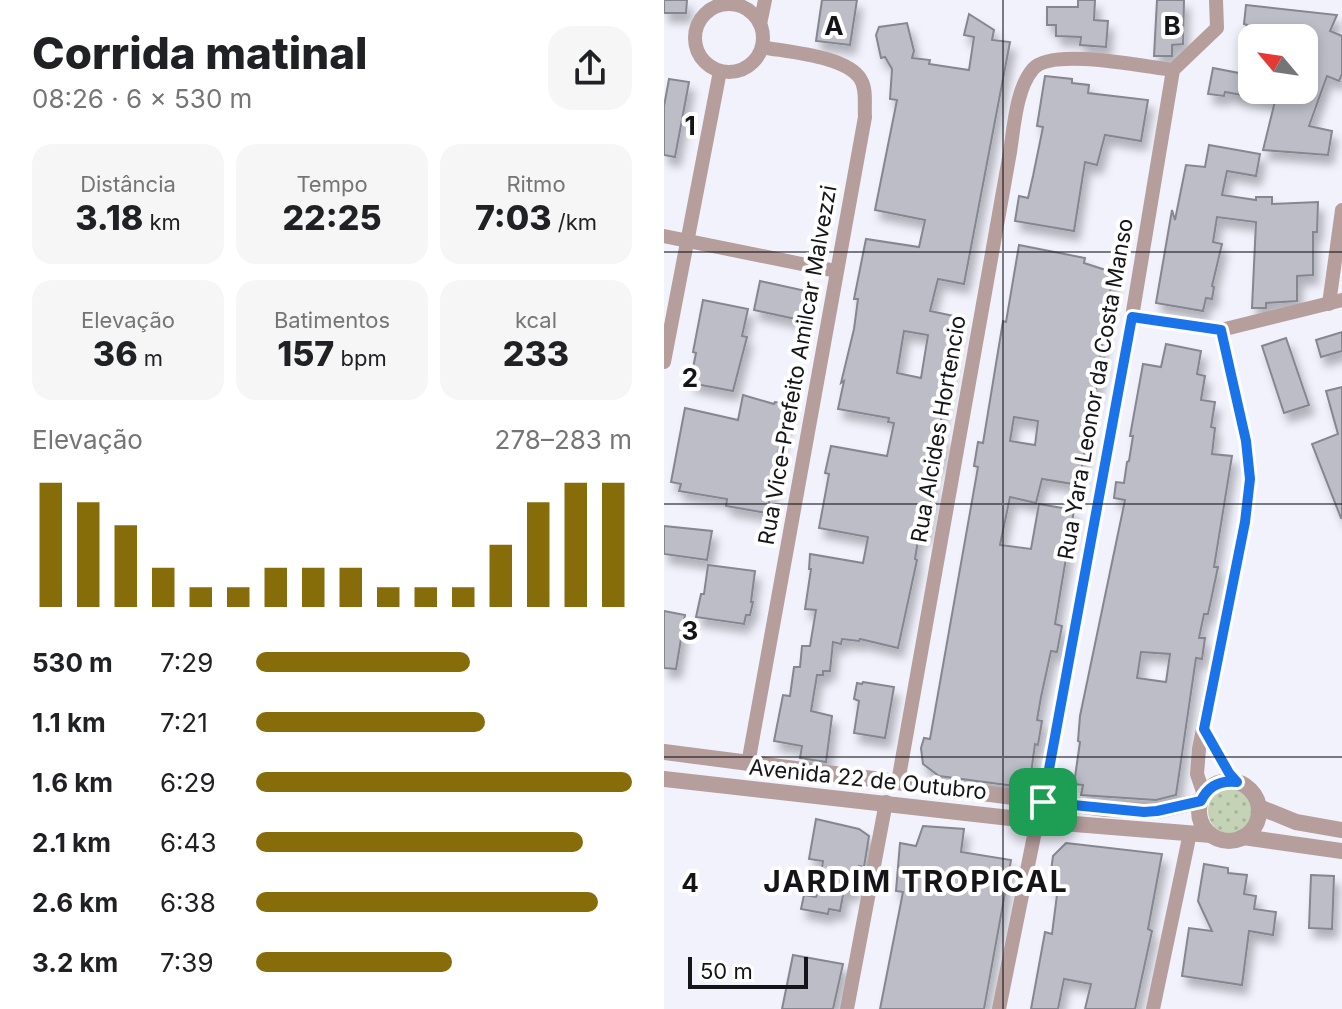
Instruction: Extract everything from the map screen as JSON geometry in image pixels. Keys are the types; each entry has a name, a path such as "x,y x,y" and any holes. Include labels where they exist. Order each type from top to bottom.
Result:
{"street":[{"path":"760,24 736,2 712,9 703,16 695,37 702,59 720,71 731,72 751,65 762,47 760,24 765,0"},
{"path":"1173,70 1217,28 1216,0"},
{"name":"Rua Vice-Prefeito Amilcar Malvezzi","path":"748,764 865,117 864,88 850,68 830,60 762,47"},
{"name":"Rua Alcides Hortencio","path":"898,782 1024,84 1034,67 1047,61 1068,58 1173,70"},
{"name":"Rua Yara Leonor da Costa Manso","path":"1043,802 1132,317 1173,70"},
{"path":"664,362 720,71"},
{"path":"1132,317 1221,330 1335,302 1342,210"},
{"path":"664,236 836,271"},
{"path":"1221,330 1246,441 1250,479 1245,522 1197,764 1202,798 1201,819 1211,835 1226,841 1243,837 1342,851"},
{"path":"1204,729 1229,773 1253,793 1259,807 1256,825 1243,837"},
{"name":"Avenida 22 de Outubro","path":"664,752 1043,802 1144,812 1202,798"},
{"name":"Avenida 22 de Outubro","path":"664,779 1037,821 1211,835"},
{"path":"1202,798 1216,784 1237,782"},
{"path":"847,1009 886,802"},
{"path":"1259,807 1296,822 1342,830"},
{"path":"999,1009 1037,821"},
{"path":"1153,1009 1190,833"}],"green space":[{"path":"1231,788 1247,795 1254,811 1247,827 1231,834 1215,827 1208,811 1215,795"}],"building":[{"path":"664,0 687,0 686,13 664,13"},
{"path":"822,0 857,0 850,45 816,41"},
{"path":"1078,0 1095,0 1094,20 1108,21 1106,47 1080,45 1081,37 1056,36 1056,25 1047,25 1047,7 1078,7"},
{"path":"1157,0 1184,0 1183,44 1172,45 1172,56 1154,56"},
{"path":"1246,5 1337,15 1330,31 1342,36 1342,74 1339,81 1327,76 1318,101 1318,24 1244,24"},
{"path":"969,14 994,30 992,40 1010,42 964,284 938,279 930,311 959,317 938,436 944,438 930,488 933,489 925,535 919,534 917,560 898,648 860,639 842,639 841,644 833,642 830,671 817,675 811,711 832,716 826,762 800,758 802,746 774,741 783,695 790,696 794,667 800,667 802,646 810,646 816,610 805,609 810,554 863,563 868,537 819,528 831,446 887,456 894,423 888,422 889,418 838,409 854,329 858,299 854,299 866,239 919,247 925,220 875,210 897,100 890,99 892,69 885,57 881,58 876,35 879,27 907,23 914,51 912,58 969,70 974,37 964,35","holes":["904,331 928,335 921,378 897,373"]},
{"path":"1213,68 1238,73 1238,94 1208,94"},
{"path":"1045,76 1072,79 1072,83 1089,85 1088,93 1148,100 1141,141 1105,135 1097,165 1085,162 1074,231 1015,221 1019,196 1028,198 1033,176 1043,127 1037,126"},
{"path":"669,79 689,82 675,157 664,155 664,106"},
{"path":"1274,104 1317,104 1309,126 1332,131 1328,155 1263,150"},
{"path":"1209,145 1260,154 1256,176 1227,171 1222,195 1256,200 1256,197 1272,197 1272,204 1318,202 1317,232 1313,232 1313,275 1297,276 1297,301 1266,303 1266,308 1252,308 1256,222 1217,217 1213,242 1222,244 1212,299 1206,298 1203,311 1156,303 1172,210 1175,220 1186,165 1205,167"},
{"path":"1019,245 1085,258 1084,263 1115,273 1100,358 1104,358 1091,408 1079,485 1042,479 1036,503 1010,497 1000,545 1031,549 1039,504 1074,510 1055,624 1062,626 1057,652 1051,651 1041,697 1037,720 1042,721 1038,745 1035,744 1029,788 939,776 923,764 921,748 924,738 930,739 978,467 974,466 978,442 983,443 1003,321 1006,322","holes":["1014,417 1038,421 1035,445 1010,441"]},
{"path":"760,281 806,291 800,320 754,310"},
{"path":"703,300 748,309 742,336 747,337 733,391 690,383"},
{"path":"1342,332 1342,351 1321,357 1316,340"},
{"path":"1286,338 1309,405 1284,413 1262,346"},
{"path":"1166,344 1201,351 1197,374 1205,376 1201,400 1215,402 1211,427 1215,428 1212,454 1232,456 1214,567 1218,567 1208,614 1204,614 1199,638 1205,638 1202,659 1196,658 1176,795 1156,800 1081,795 1083,785 1074,784 1080,716 1125,500 1114,498 1116,482 1124,483 1143,364 1161,367","holes":["1141,652 1170,654 1166,682 1137,678"]},
{"path":"1342,387 1341,518 1312,444 1338,434 1326,391"},
{"path":"743,395 774,404 790,404 767,513 726,506 727,499 679,491 681,484 671,482 685,408 738,420"},
{"path":"664,526 712,531 707,560 664,554"},
{"path":"708,565 755,571 753,602 744,624 696,617 701,594 704,594"},
{"path":"664,611 685,615 676,669 664,668"},
{"path":"857,683 894,687 885,738 854,733 859,701 854,699"},
{"path":"816,819 859,829 869,836 864,867 859,866 854,892 844,890 840,911 829,909 828,914 801,909 804,895 816,897 818,892 823,861 809,859"},
{"path":"923,826 964,829 961,852 1011,860 984,1009 880,1009 903,892 896,891 900,843 916,846"},
{"path":"1066,843 1162,854 1148,929 1152,931 1135,1009 1085,1009 1091,984 1064,979 1058,1009 1031,1009 1045,932 1052,934 1058,887 1049,886 1053,856"},
{"path":"1204,864 1228,868 1228,873 1247,875 1244,894 1256,896 1254,909 1276,912 1273,935 1249,931 1242,985 1182,976 1189,928 1212,931 1198,901"},
{"path":"1311,875 1334,876 1332,929 1309,928"},
{"path":"793,955 843,964 833,1009 782,1009"}],"district":[{"name":"JARDIM TROPICAL","path":"916,882"}],"route":[{"path":"1132,317 1221,330 1246,441 1250,479 1245,522 1204,729 1237,782 1216,784 1201,801 1157,811 1043,802 1132,317"}]}
